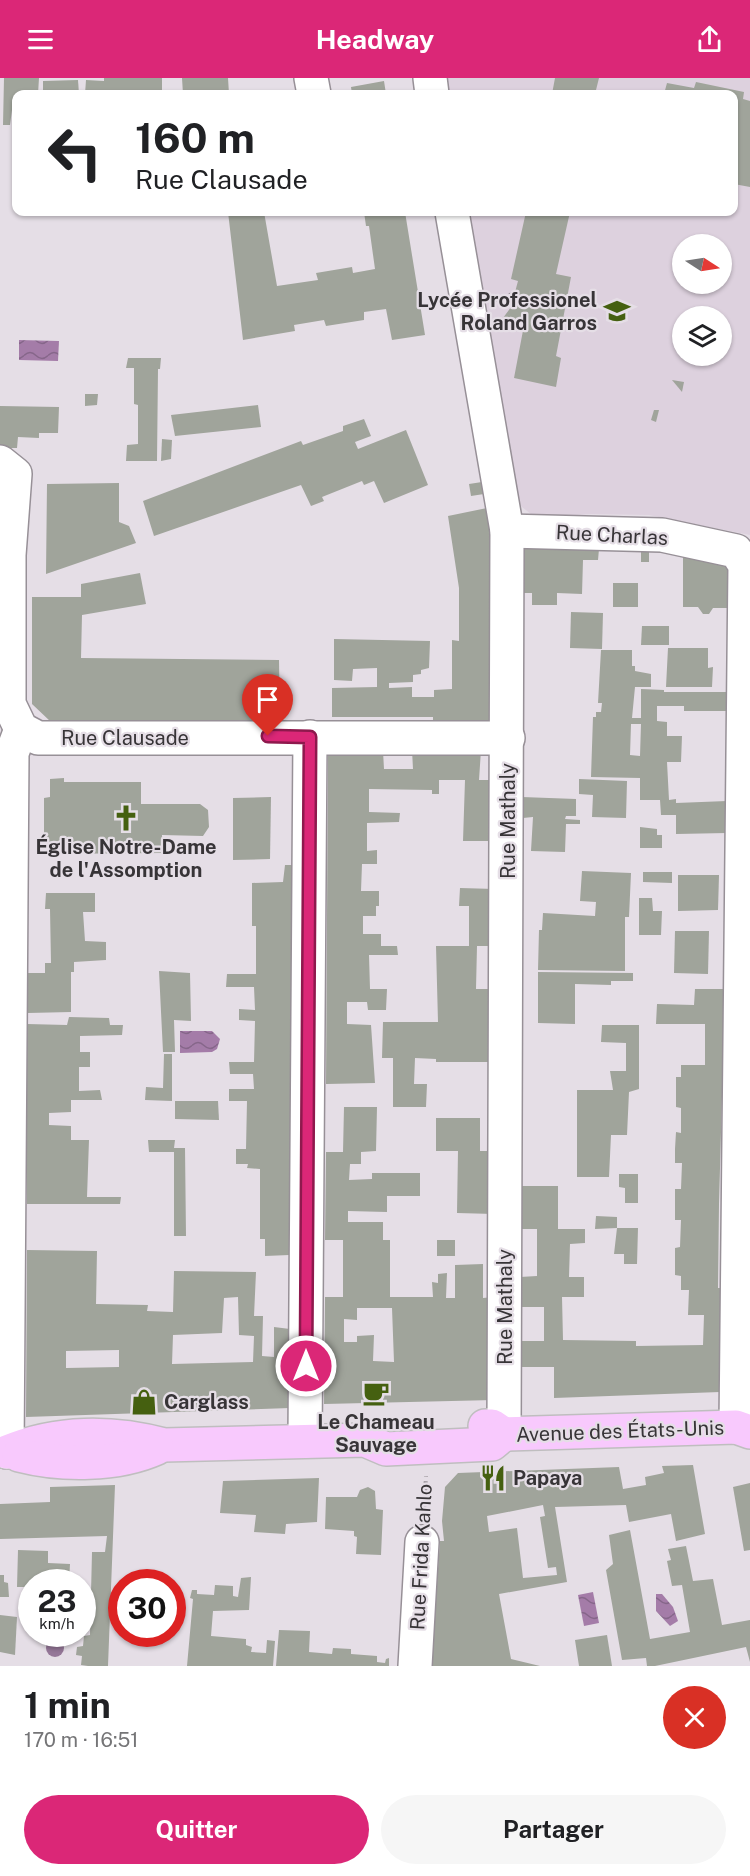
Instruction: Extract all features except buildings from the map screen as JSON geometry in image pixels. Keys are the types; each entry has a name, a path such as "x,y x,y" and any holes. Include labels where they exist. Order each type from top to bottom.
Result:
{"main road":[{"name":"Avenue des États-Unis","path":"365,1440 385,1428 492,1426 504,1434 745,1427"},
{"name":"Avenue des États-Unis","path":"3,1452 32,1458 82,1462 136,1458 164,1445 365,1440 386,1449 492,1444 504,1434"}],"street":[{"name":"Rue Mathaly","path":"453,216 507,531 504,1434"},
{"path":"0,462 15,474 9,555 9,704 21,729 12,753 3,1452"},
{"name":"Rue Charlas","path":"507,531 662,535 736,551 745,565 745,1427"},
{"name":"Rue Clausade","path":"21,729 38,738 508,738"},
{"path":"305,1441 310,737"},
{"name":"Rue Frida Kahlo","path":"415,1666 422,1542"}],"path":[{"name":"Rue Frida Kahlo","path":"422,1542 428,1447"}],"shaded area":[{"name":"Lycée Professionel Roland Garros","path":"444,78 750,78 750,535 649,515 591,514 536,518 517,503 468,216 738,216 738,90 446,90"}],"water":[{"path":"19,340 59,341 58,361 19,360"},
{"path":"180,1031 212,1031 220,1039 217,1049 212,1052 180,1053"},
{"path":"593,1592 599,1623 584,1626 578,1595"},
{"path":"656,1594 662,1594 673,1607 678,1621 670,1626 656,1611"}],"place":[{"name":"Lycée Professionel Roland Garros","path":"617,311"},
{"name":"Église Notre-Dame de l'Assomption","path":"126,818"},
{"name":"Le Chameau Sauvage","path":"376,1393"},
{"name":"Carglass","path":"144,1402"},
{"name":"Papaya","path":"493,1478"}],"route":[{"path":"268,736 310,737 306,1366"}]}
